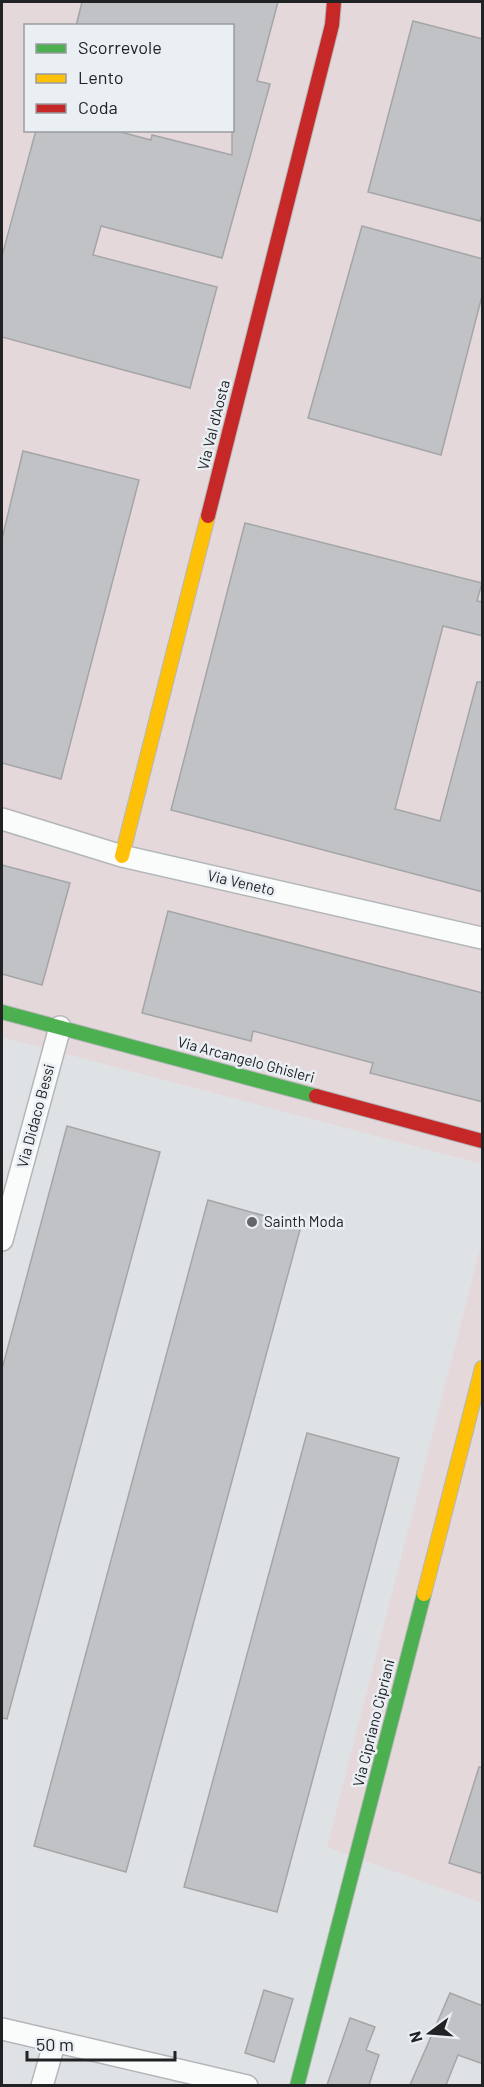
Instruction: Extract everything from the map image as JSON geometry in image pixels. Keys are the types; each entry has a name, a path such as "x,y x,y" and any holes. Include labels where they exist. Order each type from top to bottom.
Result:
{"street":[{"name":"Via Val d'Aosta","path":"122,856 329,36 334,2"},
{"name":"Via Veneto","path":"2,819 122,856 483,938"},
{"name":"Via Arcangelo Ghisleri","path":"2,1012 483,1141"},
{"name":"Via Didaco Bessi","path":"2,1240 60,1027"},
{"name":"Via Cipriano Cipriani","path":"297,2085 483,1368"},
{"path":"2,2029 248,2085"},
{"path":"42,2085 55,2041"}],"shaded area":[{"path":"2,2 482,2 482,1164 2,1037"},
{"path":"482,1241 482,1903 327,1847"}],"building":[{"path":"82,2 278,2 257,81 270,84 222,258 101,226 93,255 217,287 190,388 2,337 2,256 35,132 121,132 151,140 152,135 232,155 234,24 76,24"},
{"path":"413,21 483,39 483,210 480,221 368,192"},
{"path":"362,226 483,259 483,292 441,455 308,418"},
{"path":"23,451 139,480 61,779 2,763 2,539"},
{"path":"245,523 482,583 477,601 483,602 483,636 443,626 395,809 440,821 477,682 483,682 483,892 171,810"},
{"path":"2,865 70,883 42,985 2,974"},
{"path":"168,911 483,993 483,1102 370,1073 373,1063 253,1031 251,1041 142,1013"},
{"path":"67,1126 160,1152 7,1719 2,1718 2,1369"},
{"path":"208,1200 301,1226 126,1872 34,1846"},
{"path":"307,1433 399,1458 277,1912 184,1887"},
{"path":"479,1767 483,1768 483,1874 449,1863"},
{"path":"264,1990 293,1999 274,2062 245,2053"},
{"path":"450,1993 483,2006 483,2064 458,2055 446,2085 410,2085"},
{"path":"350,2018 375,2027 366,2050 379,2055 369,2085 327,2085"}],"traffic: fast":[{"path":"2,1012 316,1096"},
{"path":"297,2086 424,1594"}],"traffic: slow":[{"path":"122,856 208,516"},
{"path":"424,1594 482,1368"}],"traffic: jam":[{"path":"208,516 332,25 334,2"},
{"path":"316,1096 482,1141"}],"place":[{"name":"Sainth Moda","path":"252,1222"}]}
